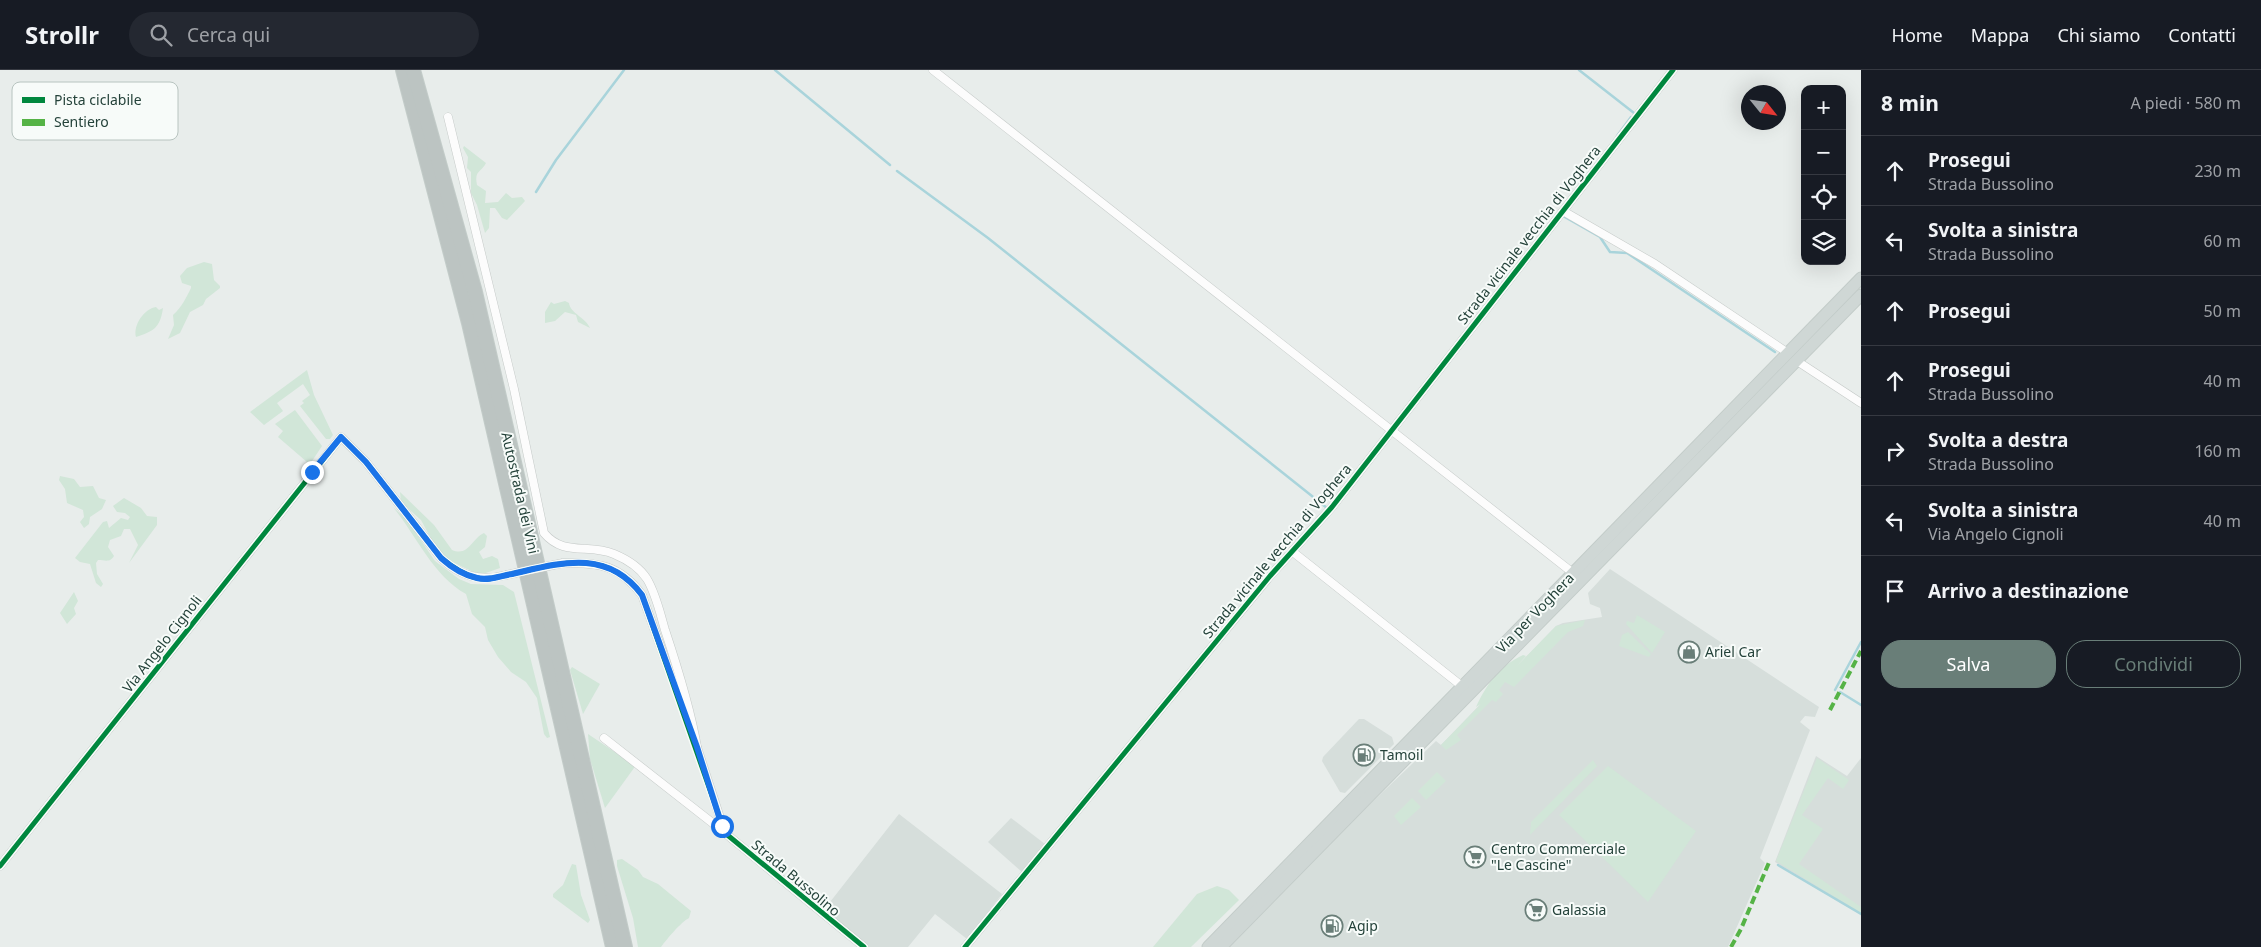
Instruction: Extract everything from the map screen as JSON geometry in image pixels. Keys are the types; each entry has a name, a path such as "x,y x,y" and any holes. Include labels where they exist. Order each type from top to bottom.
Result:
{"highway":[{"name":"Autostrada dei Vini","path":"403,70 469,323 613,947"},
{"name":"Autostrada dei Vini","path":"413,70 475,292 625,947"}],"main road":[{"name":"Via per Voghera","path":"1208,947 1861,278"},
{"name":"Via per Voghera","path":"1221,947 1861,295"}],"street":[{"path":"933,70 1573,573"},
{"name":"Strada vicinale vecchia di Voghera","path":"965,947 1270,576 1332,508 1673,70"},
{"path":"448,117 514,389 544,533 552,542 563,548 605,550 619,556 633,565 647,579 680,676 691,712 697,747 725,833"},
{"path":"1563,211 1655,264 1788,353"},
{"path":"1797,361 1861,403"},
{"name":"Via Angelo Cignoli","path":"0,866 341,437 366,462 441,558 452,568 478,579 492,579 563,563 600,564 612,568 628,578 642,595 697,747"},
{"path":"1293,552 1463,687"},
{"name":"Strada Bussolino","path":"604,738 725,833 864,947"}],"shaded area":[{"name":"Centro Commerciale \"Le Cascine\"","path":"1610,569 1819,707 1815,717 1805,716 1800,722 1810,730 1760,858 1765,863 1728,947 1221,947 1436,741 1441,745 1556,626 1563,623 1602,617 1600,608 1590,604 1588,593"},
{"path":"1359,719 1364,719 1392,737 1394,744 1345,793 1340,792 1322,761 1323,757"},
{"path":"1816,756 1847,776 1861,758 1861,913 1775,862"},
{"path":"899,814 1002,894 967,939 935,914 908,947 868,947 823,911"},
{"path":"1011,818 1045,844 1022,872 988,842"}],"green space":[{"path":"464,146 486,163 476,177 477,185 486,191 485,203 498,202 506,193 512,198 522,197 525,201 507,220 502,218 495,208 490,208 489,228 485,233 477,205 471,193 471,172 467,168 468,157 463,148"},
{"path":"204,262 212,264 214,280 220,288 206,299 203,305 190,312 180,333 168,339 174,325 173,315 181,306 191,288 191,286 182,283 180,276 187,268"},
{"path":"565,301 569,303 572,310 590,328 578,322 576,315 565,312 555,321 545,323 545,312 551,302 554,304"},
{"path":"156,307 159,310 163,308 158,325 151,331 136,337 136,328 140,318 147,311"},
{"path":"307,370 314,395 333,435 330,439 326,439 300,406 304,403 302,401 310,395 303,384 277,403 283,411 264,425 250,412"},
{"path":"295,410 322,446 312,461 307,462 278,437 283,431 275,424"},
{"path":"60,476 74,479 80,487 93,486 99,498 106,500 102,509 90,517 89,524 84,528 80,522 84,517 83,510 67,503 65,489 59,480"},
{"path":"400,492 434,525 452,550 462,551 466,549 484,533 487,536 485,547 479,552 483,559 492,556 498,559 500,568 480,575 450,561 436,548 421,520 401,502"},
{"path":"124,498 141,508 147,516 157,517 157,525 129,563 138,545 130,529 124,529 121,536 110,540 108,547 114,556 109,560 98,560 96,563 97,574 103,584 101,587 96,583 90,564 80,562 75,558 103,522 107,521 109,528 121,518 128,520 130,517 125,513 117,512 113,506"},
{"path":"393,507 407,520 435,561 459,579 471,584 503,585 514,592 550,737 547,738 544,734 537,698 526,682 511,672 498,657 488,640 485,627 472,614 466,594 454,586 434,566"},
{"path":"74,592 78,601 74,608 76,614 67,624 60,613"},
{"path":"1637,615 1665,632 1652,653 1626,624 1627,621 1634,623"},
{"path":"1585,620 1583,626 1568,632 1514,687 1505,682 1499,690 1503,694 1496,702 1492,700 1457,735 1461,740 1446,750 1441,745 1481,704 1476,707 1489,683 1500,670 1515,659 1523,655 1526,656 1517,666 1556,626"},
{"path":"1628,632 1651,654 1649,657 1619,646 1622,635"},
{"path":"572,667 600,684 583,714 570,670"},
{"path":"588,734 634,765 634,768 605,808 590,759"},
{"path":"1817,758 1849,780 1843,789 1828,778 1802,815 1823,829 1799,864 1861,907 1861,913 1776,861"},
{"path":"1593,760 1597,766 1530,835 1531,822"},
{"path":"1608,766 1696,831 1648,902 1559,815"},
{"path":"1437,772 1446,781 1426,800 1418,791"},
{"path":"1412,798 1421,807 1401,825 1394,816"},
{"path":"622,859 638,870 643,877 658,884 691,911 689,918 670,935 661,947 638,947 633,918 617,866 617,860"},
{"path":"572,864 576,865 581,895 590,920 588,923 553,897 553,894 563,885"},
{"path":"1217,886 1229,890 1239,900 1191,947 1153,947 1197,894"}],"waterway":[{"path":"536,192 556,160 624,70"},
{"path":"775,70 890,165"},
{"path":"1579,70 1634,113"},
{"path":"1617,136 1631,117"},
{"path":"897,171 988,238 1327,508"},
{"path":"1563,216 1600,237 1610,252 1627,253 1775,352"},
{"path":"1835,690 1861,642"},
{"path":"1840,692 1861,705"},
{"path":"1778,865 1861,914"}],"marked path":[{"path":"1830,710 1861,651"},
{"path":"1731,947 1741,929 1770,860"}],"cycle path":[{"path":"965,947 1270,576 1332,507 1673,70"},
{"path":"0,866 341,437 366,462 441,558 462,573 481,579 490,579 565,563 582,563 614,570 628,580 642,595 725,833 864,947"}],"place":[{"name":"Ariel Car","path":"1689,652"},
{"name":"Tamoil","path":"1364,755"},
{"name":"Centro Commerciale \"Le Cascine\"","path":"1475,857"},
{"name":"Galassia","path":"1536,910"},
{"name":"Agip","path":"1332,926"}],"route":[{"path":"312,472 341,437 366,462 441,558 452,568 478,579 492,579 563,563 600,564 622,573 628,578 642,595 697,747 722,826"}]}
